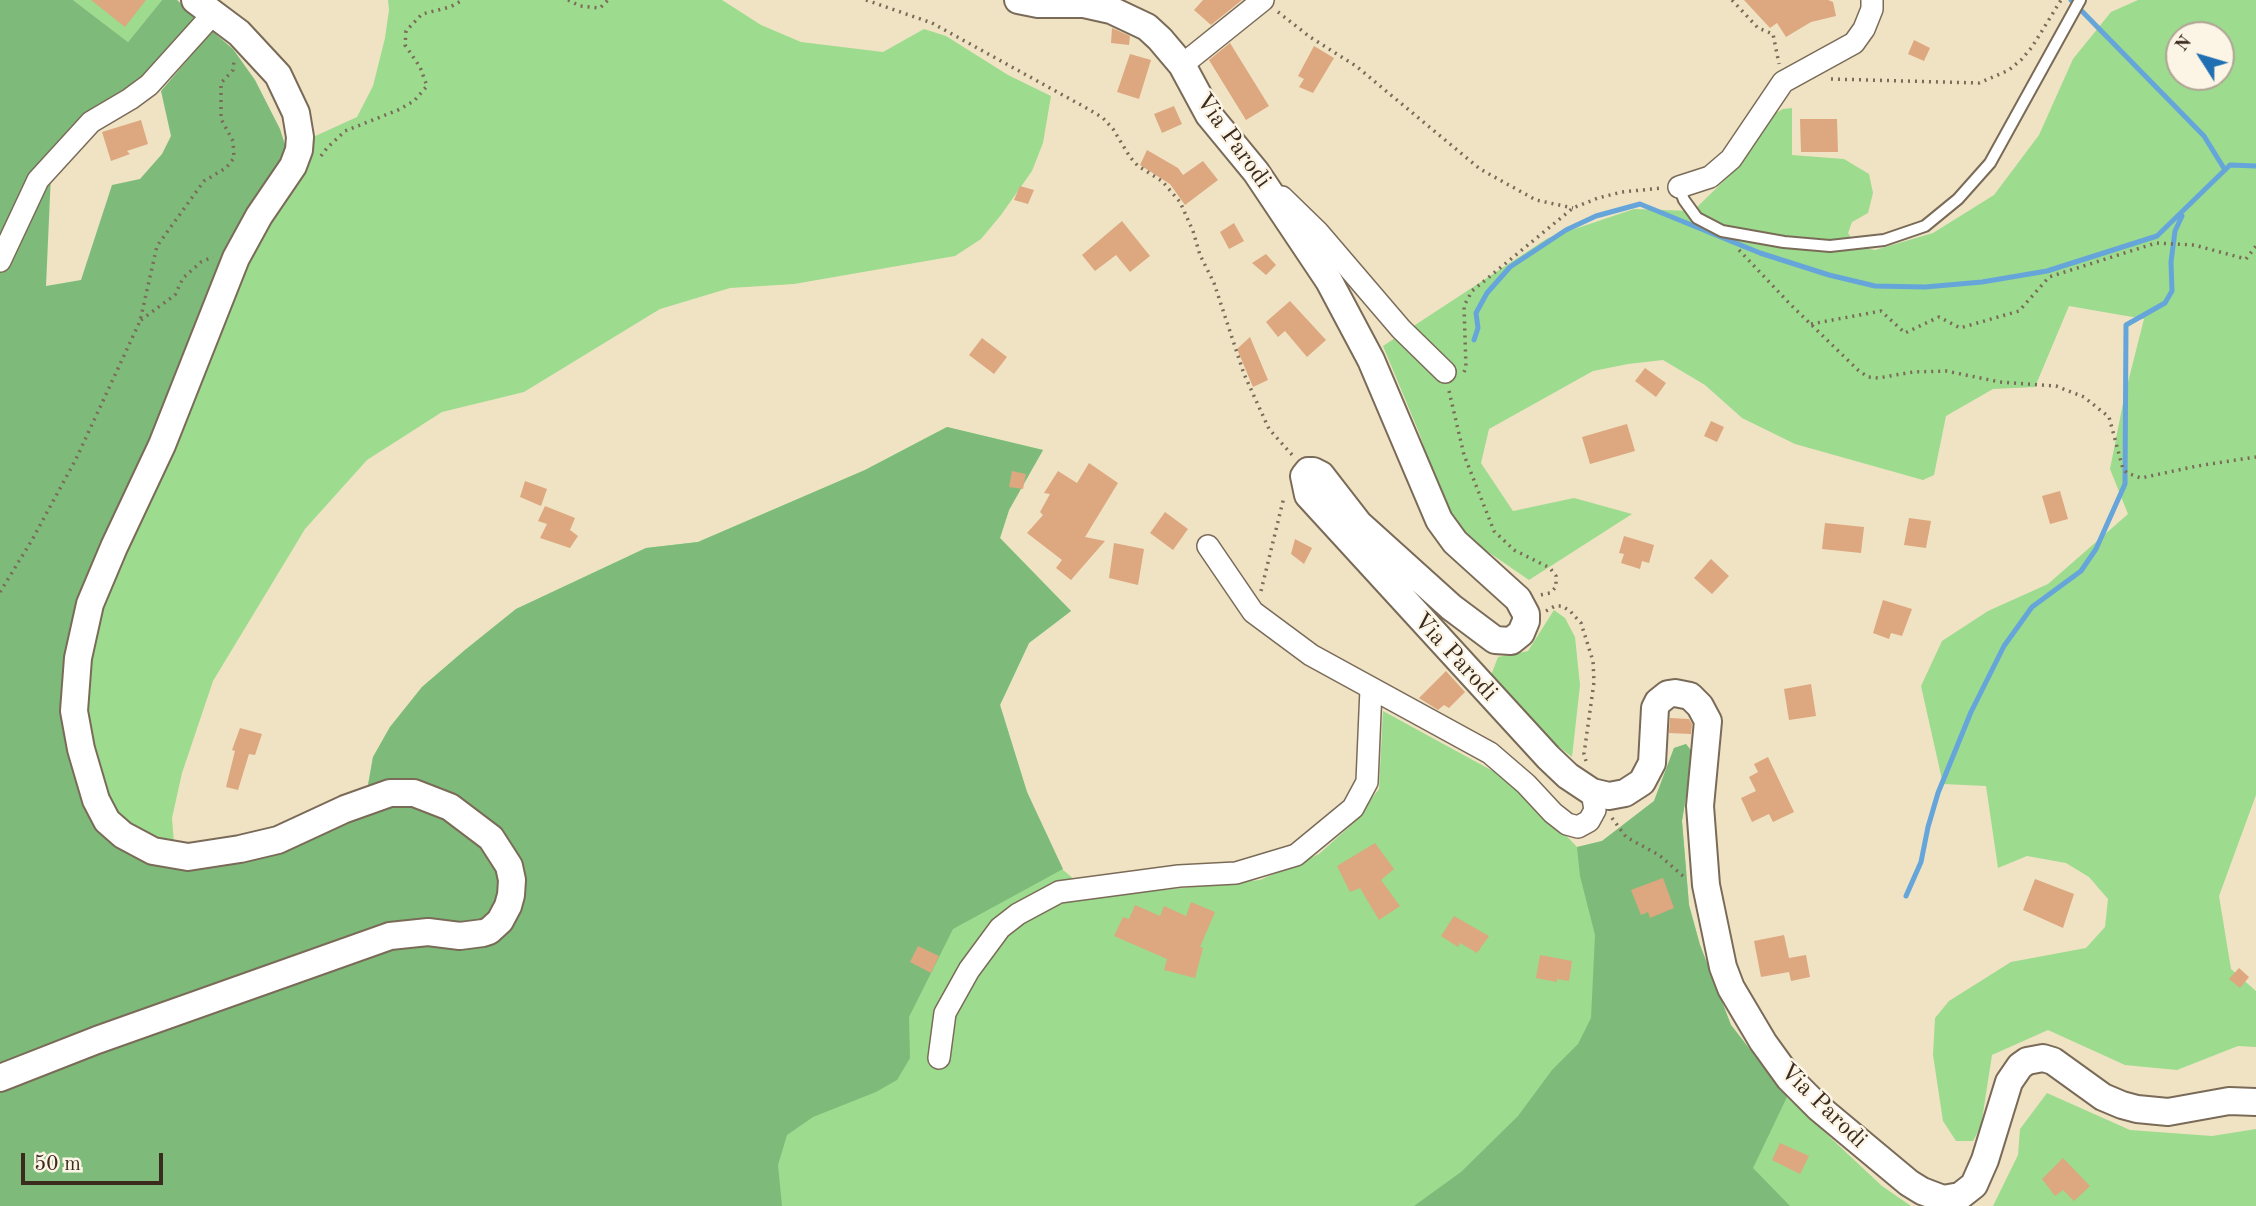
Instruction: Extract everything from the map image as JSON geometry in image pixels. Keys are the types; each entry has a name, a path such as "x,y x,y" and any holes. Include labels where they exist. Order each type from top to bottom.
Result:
{"street":[{"name":"Via Parodi","path":"1018,0 1038,4 1084,4 1111,10 1147,27 1182,65 1209,115 1256,172 1329,281 1371,360 1416,470 1446,532 1520,603 1526,621 1521,633 1511,641 1495,640 1419,580 1359,524 1321,475 1308,471 1304,481 1311,501 1548,757 1568,776 1592,792 1602,796 1618,795 1634,789 1642,782 1652,763 1655,708 1663,697 1675,693 1684,694 1700,705 1708,721 1700,806 1706,885 1717,947 1731,988 1763,1042 1804,1094 1866,1149 1922,1191 1943,1199 1960,1196 1974,1185 1985,1160 2009,1082 2020,1066 2035,1059 2053,1061 2103,1097 2137,1109 2168,1112 2229,1101 2256,1102"},
{"path":"1182,65 1263,0"},
{"path":"1679,187 1710,177 1731,159 1783,82 1854,43 1864,29 1872,9 1872,0"},
{"path":"0,261 38,180 91,122 149,85 204,7 239,33 278,75 296,113 299,149 293,166 259,215 236,258 162,445 90,604 78,658 74,711 80,749 96,800 107,821 122,835 153,851 188,857 240,849 278,840 345,809 390,793 414,793 450,807 491,838 509,866 512,880 510,895 500,921 489,931 460,936 428,932 390,936 97,1040 0,1078"},
{"path":"1256,172 1318,232 1401,329 1445,372"},
{"path":"1208,546 1253,612 1311,655 1490,753 1567,824 1578,827 1589,821 1595,810 1592,792"},
{"path":"939,1058 945,1013 963,981 1000,928 1018,914 1059,892 1179,876 1236,873 1296,855 1353,808 1367,782 1371,689"},
{"path":"2229,1101 2256,1086"}],"lane":[{"path":"1679,187 1684,200 1698,218 1723,231 1784,242 1830,246 1884,240 1925,226 1958,199 1990,163 2080,0"}],"path":[{"path":"568,0 580,6 600,8 608,0"},
{"path":"866,0 932,23 1090,110 1108,124 1138,166 1162,181 1180,202 1193,231 1200,255 1214,283 1244,374 1269,429 1308,471"},
{"path":"1263,0 1310,37 1356,66 1480,169 1536,200 1573,208"},
{"path":"1732,0 1758,28 1773,34 1783,82"},
{"path":"1822,79 1979,83 2009,70 2022,59 2061,0"},
{"path":"0,592 76,459 140,321 157,246 204,181 226,168 234,158 233,141 221,119 221,83 233,69 239,33"},
{"path":"1445,372 1458,378 1464,374 1466,368 1464,306 1472,291 1573,208 1622,192 1679,187"},
{"path":"1723,231 1765,279 1857,370 1868,377 1946,371 2000,382 2056,386 2084,397 2109,417 2123,469 2141,478 2256,457"},
{"path":"1811,324 1881,311 1905,333 1940,317 1960,328 2019,311 2049,277 2156,243 2194,245 2246,259 2256,246"},
{"path":"1445,372 1464,456 1494,531 1514,550 1550,568 1557,579 1556,587 1550,593 1520,603"},
{"path":"1253,612 1259,600 1284,496 1288,490"},
{"path":"1520,603 1535,612 1562,606 1581,623 1593,661 1594,682 1584,754 1592,792 1626,837 1659,855 1688,881"}],"green space":[{"path":"0,0 73,0 128,42 162,0 177,0 196,17 142,78 83,116 52,151 46,286 81,280 112,185 140,179 162,154 171,136 161,91 212,31 233,49 255,80 280,129 287,151 111,523 69,749 139,857 350,819 388,807 405,805 440,816 477,840 499,871 501,886 491,913 477,923 0,1064"},
{"path":"73,0 162,0 128,42"},
{"path":"388,0 722,0 761,25 801,42 883,52 924,29 946,36 1008,75 1051,96 1043,143 1032,171 1001,215 981,239 955,256 794,284 730,288 660,309 524,392 442,412 367,460 305,529 213,681 182,773 172,818 174,844 155,839 122,820 109,802 86,718 94,638 115,574 242,273 311,138 357,117 373,86 385,38"},
{"path":"2138,0 2256,0 2256,795 2219,896 2231,969 2256,991 2256,1047 2238,1046 2177,1070 2125,1065 2048,1030 1992,1055 1981,1126 1973,1141 1956,1141 1943,1121 1933,1055 1935,1018 1949,1001 2011,962 2086,948 2105,927 2108,899 2089,877 2066,863 2027,856 1998,868 1986,786 1943,784 1921,686 1942,641 1988,611 2048,584 2128,514 2110,469 2144,319 2069,306 2035,387 1993,389 1946,416 1934,475 1923,480 1795,444 1742,418 1705,385 1663,360 1593,371 1489,429 1481,463 1513,511 1574,498 1632,514 1529,580 1465,536 1441,497 1420,435 1383,346 1548,238 1634,209 1693,211 1733,172 1767,118 1783,109 1792,108 1792,155 1844,159 1869,174 1873,193 1868,213 1852,222 1848,233 1856,246 1875,250 1933,233 1994,195 2039,135 2073,59 2111,12"},
{"path":"947,427 1043,450 1009,510 1000,538 1071,611 1029,643 1000,705 1027,792 1062,869 1095,897 1260,880 1319,854 1349,827 1379,789 1383,711 1502,776 1539,807 1577,847 1602,841 1654,801 1674,748 1686,744 1693,753 1682,821 1689,905 1700,945 1731,1025 1787,1097 1882,1186 1911,1206 0,1206 511,926 392,782 368,785 373,757 390,727 422,687 465,650 516,609 646,548 698,542 865,470"},
{"path":"947,427 1043,450 1009,510 1000,538 1071,611 1029,643 1000,705 1027,792 1063,869 953,929 909,1017 910,1058 897,1080 876,1092 813,1117 787,1135 778,1165 782,1206 0,1206 0,1090 394,947 429,943 491,943 520,865 392,782 368,785 373,757 390,727 422,687 465,650 516,609 646,548 698,542 865,470"},
{"path":"1554,610 1565,618 1575,637 1580,685 1572,757 1531,725 1490,678 1498,657 1528,651"},
{"path":"1686,744 1693,753 1682,821 1689,905 1700,945 1731,1025 1787,1097 1753,1168 1790,1206 1414,1206 1461,1172 1518,1116 1552,1070 1578,1044 1591,1018 1595,935 1580,876 1577,847 1602,841 1654,801 1674,748"},
{"path":"2047,1093 2130,1130 2212,1136 2256,1129 2256,1206 1993,1206 2018,1155 2020,1129"}],"building":[{"path":"91,0 146,0 125,27"},
{"path":"1203,0 1242,0 1211,25 1194,10"},
{"path":"1744,0 1828,0 1833,2 1836,16 1811,22 1786,37 1777,23 1770,28"},
{"path":"1112,28 1130,36 1129,45 1111,43"},
{"path":"1914,40 1930,48 1924,61 1908,54"},
{"path":"1230,43 1269,106 1246,120 1209,60"},
{"path":"1314,46 1334,58 1313,93 1299,87 1304,79 1298,76"},
{"path":"1130,54 1151,60 1139,99 1117,92"},
{"path":"1174,106 1182,124 1162,133 1154,114"},
{"path":"1800,119 1837,119 1838,152 1801,152"},
{"path":"141,120 148,144 127,151 130,154 111,161 102,132"},
{"path":"1147,150 1178,168 1183,175 1203,161 1218,180 1185,205 1170,184 1140,165"},
{"path":"1020,186 1034,190 1028,204 1014,200"},
{"path":"1122,221 1150,256 1130,272 1116,255 1095,271 1082,255"},
{"path":"1234,223 1244,241 1229,249 1220,232"},
{"path":"1266,254 1276,265 1266,275 1252,263"},
{"path":"1290,301 1326,340 1307,357 1285,331 1278,337 1266,322"},
{"path":"1250,337 1268,380 1253,387 1237,349"},
{"path":"982,338 1007,357 994,374 969,355"},
{"path":"1645,368 1666,383 1656,397 1635,381"},
{"path":"1711,421 1724,427 1717,442 1704,436"},
{"path":"1627,424 1635,451 1590,464 1582,437"},
{"path":"1089,463 1118,483 1085,537 1105,541 1071,580 1056,568 1062,560 1027,533 1043,515 1040,512 1050,494 1044,493 1058,471 1077,483"},
{"path":"1012,471 1026,474 1023,489 1009,487"},
{"path":"525,481 547,489 541,506 520,497"},
{"path":"2060,491 2068,519 2050,524 2042,496"},
{"path":"545,506 575,518 570,530 578,536 570,548 540,538 547,524 538,521"},
{"path":"1165,512 1188,529 1173,550 1150,533"},
{"path":"1909,518 1931,521 1926,548 1904,545"},
{"path":"1825,523 1864,527 1861,553 1822,549"},
{"path":"1624,536 1654,545 1649,563 1642,561 1640,569 1621,563 1624,554 1619,553"},
{"path":"1295,539 1312,548 1304,564 1291,554"},
{"path":"1114,543 1144,549 1138,585 1109,578"},
{"path":"1711,559 1729,576 1712,594 1694,578"},
{"path":"1883,600 1912,609 1902,636 1891,633 1889,639 1873,633"},
{"path":"1446,671 1465,692 1449,708 1444,705 1438,710 1419,698"},
{"path":"1811,684 1816,716 1789,720 1784,689"},
{"path":"1670,718 1689,719 1692,724 1691,734 1669,733"},
{"path":"240,728 262,734 255,755 249,754 238,790 226,787 235,751 232,750"},
{"path":"1768,757 1794,812 1773,822 1769,814 1752,822 1741,798 1756,791 1749,777 1758,772 1754,764"},
{"path":"1375,843 1394,869 1381,880 1400,906 1379,920 1360,888 1350,892 1337,866"},
{"path":"1663,878 1674,908 1650,918 1648,912 1641,915 1631,890"},
{"path":"2035,879 2074,894 2063,928 2023,910"},
{"path":"1191,902 1215,912 1200,947 1203,948 1195,978 1164,970 1167,959 1114,936 1123,917 1129,919 1135,905 1160,916 1164,906 1186,916"},
{"path":"1454,916 1489,936 1477,953 1460,943 1458,947 1441,936"},
{"path":"1784,935 1789,958 1806,955 1810,977 1791,981 1789,972 1761,977 1754,941"},
{"path":"918,946 939,956 931,973 910,962"},
{"path":"1540,955 1572,961 1569,981 1536,978"},
{"path":"2239,968 2249,977 2240,988 2229,979"},
{"path":"1780,1143 1809,1156 1800,1174 1772,1160"},
{"path":"2063,1158 2090,1186 2074,1201 2063,1190 2055,1196 2042,1179"}],"waterway":[{"path":"2071,0 2204,136 2225,170"},
{"path":"1474,340 1478,328 1476,313 1487,293 1510,267 1566,230 1596,216 1640,204 1760,253 1829,275 1875,286 1925,287 1982,282 2047,271 2157,236 2230,165 2256,166"},
{"path":"1906,896 1921,862 1938,793 1971,712 2004,646 2032,607 2081,571 2096,549 2125,484 2126,325 2165,303 2172,291 2171,262 2175,231 2182,216"}]}
